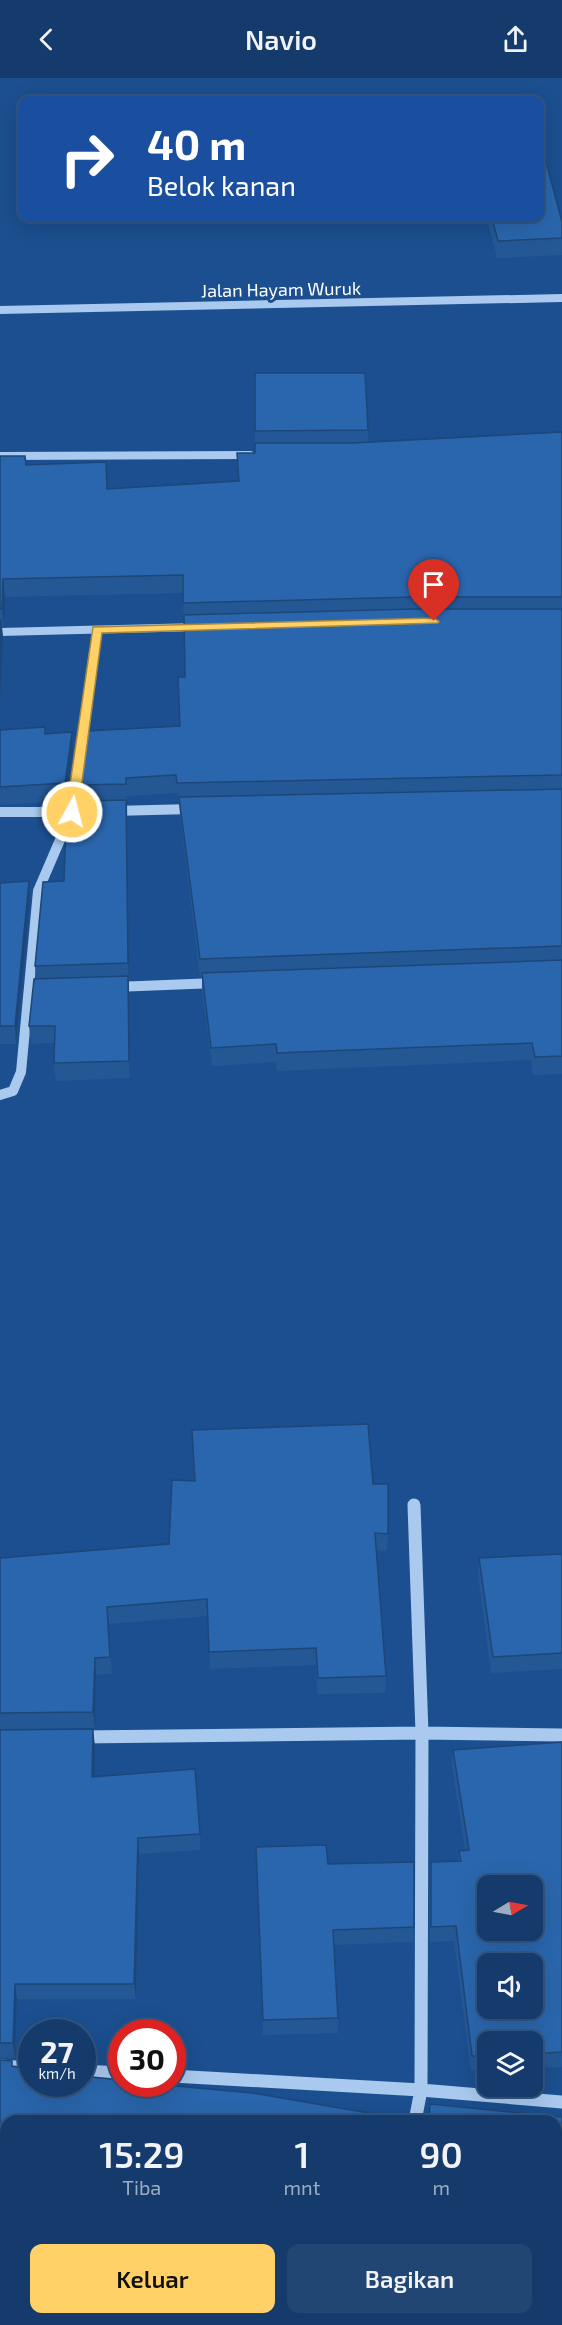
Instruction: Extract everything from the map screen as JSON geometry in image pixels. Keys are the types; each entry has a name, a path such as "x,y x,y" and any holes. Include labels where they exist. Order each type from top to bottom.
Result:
{"street":[{"name":"Jalan Hayam Wuruk","path":"0,310 562,298"},
{"path":"0,456 259,455"},
{"path":"0,632 213,627"},
{"path":"0,1095 13,1091 21,1072 33,891 72,812 97,630"},
{"path":"0,812 204,809"},
{"path":"99,987 230,983"},
{"path":"28,990 39,989"},
{"path":"414,1505 422,1733 421,2090 416,2115"},
{"path":"70,1737 422,1733 562,1735"},
{"path":"0,2066 18,2067"},
{"path":"186,2077 421,2090 562,2102"}],"building":[{"path":"544,158 562,222 562,238 498,241 493,222 544,222"},
{"path":"255,373 365,373 368,430 255,431"},
{"path":"562,432 562,597 413,597 183,603 183,575 3,579 2,608 0,609 0,456 25,456 26,465 106,462 107,489 239,481 237,453 255,453 255,443 353,443"},
{"path":"413,609 562,609 562,775 177,783 176,775 126,778 126,784 79,785 87,731 180,726 178,677 185,677 184,615"},
{"path":"45,727 45,734 72,732 65,783 0,787 0,730"},
{"path":"562,789 562,946 200,959 179,797"},
{"path":"126,800 128,963 35,966 43,882 64,881 66,825 76,801"},
{"path":"29,881 15,1026 0,1026 0,883"},
{"path":"562,960 562,1056 535,1057 532,1043 277,1053 276,1044 211,1048 202,973"},
{"path":"128,976 129,1061 54,1063 55,1026 29,1026 34,979"},
{"path":"368,1424 373,1484 388,1484 388,1534 375,1533 386,1676 318,1678 316,1648 209,1652 207,1599 107,1607 110,1657 95,1658 93,1712 0,1713 0,1558 169,1544 172,1480 195,1481 192,1430"},
{"path":"562,1554 562,1653 493,1657 479,1558"},
{"path":"93,1729 92,1777 195,1769 200,1834 138,1838 134,1984 15,1984 13,2043 0,2043 0,1730"},
{"path":"562,1742 562,2052 543,2053 543,2031 477,2031 477,2056 472,2056 456,1926 431,1927 431,1862 461,1861 459,1851 469,1850 453,1750"},
{"path":"326,1845 328,1864 414,1862 414,1927 333,1930 338,2018 263,2020 256,1847"},
{"path":"0,2060 12,2061 12,2066 18,2067 18,2097 96,2097 96,2077 108,2079 108,2097 186,2097 186,2087 252,2093 380,2115 0,2115"},
{"path":"430,2104 542,2115 429,2115"}],"route":[{"path":"72,812 97,630 434,621"}]}
